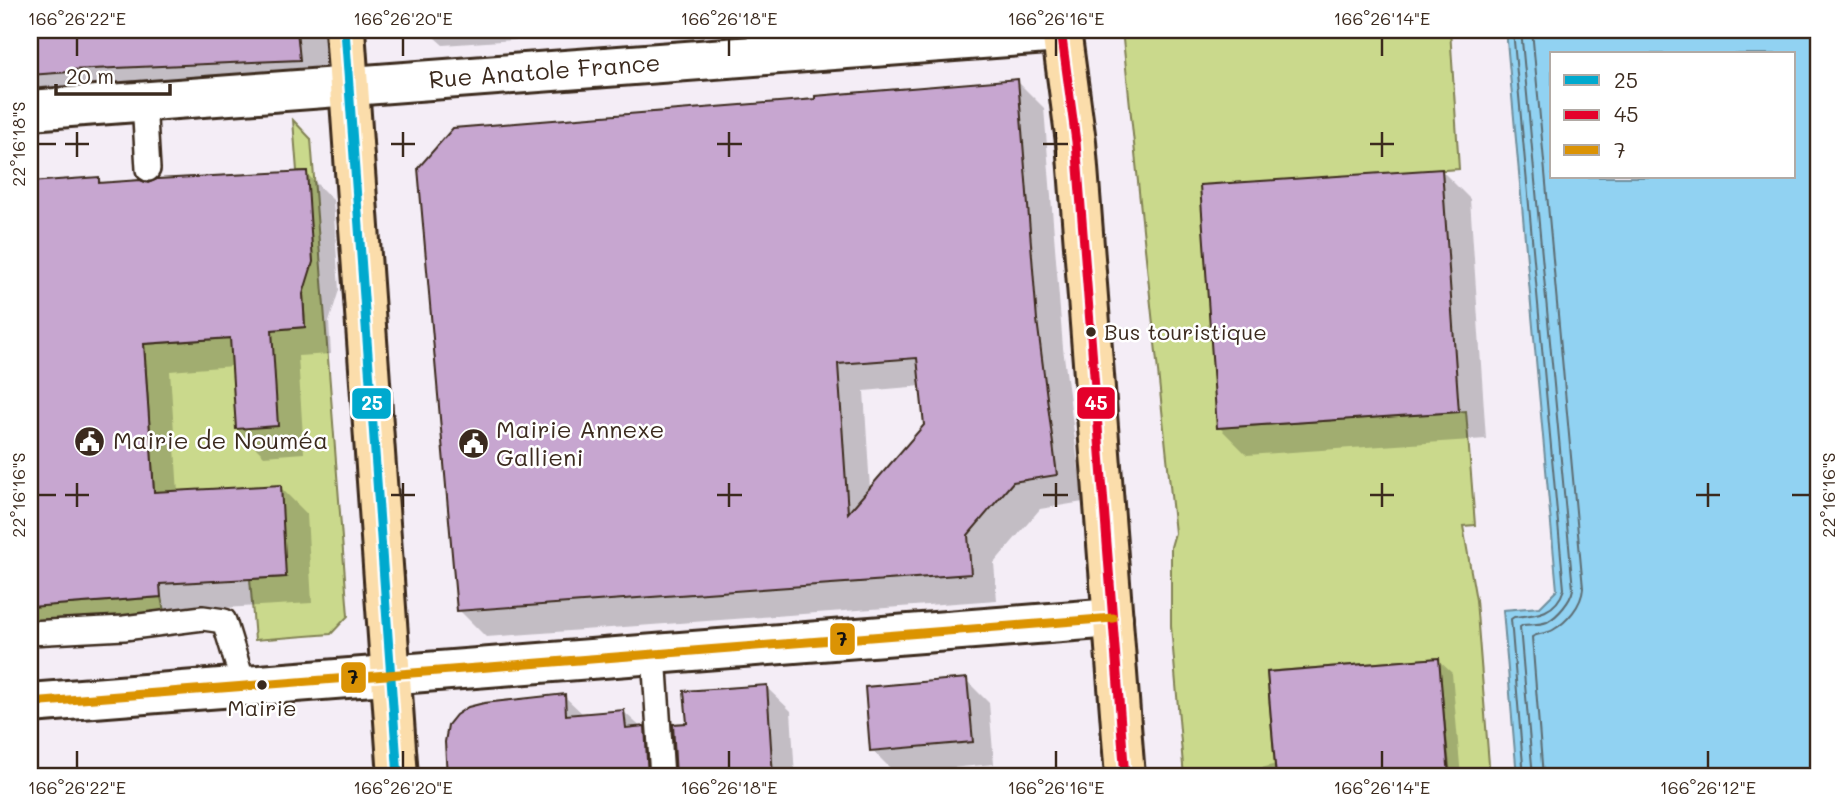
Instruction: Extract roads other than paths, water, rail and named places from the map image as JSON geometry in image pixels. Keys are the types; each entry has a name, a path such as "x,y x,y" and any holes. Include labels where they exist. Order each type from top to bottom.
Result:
{"main road":[{"path":"345,30 398,777"},
{"path":"1061,31 1076,142 1125,777"}],"street":[{"name":"Rue Anatole France","path":"30,110 1061,31"},
{"path":"30,703 1113,618"}],"lane":[{"path":"144,102 148,169"},
{"path":"30,634 124,628 203,618 224,621 244,686"},
{"path":"654,654 663,777"}],"water":[{"path":"1506,30 1818,30 1818,777 1517,777 1503,610 1540,607 1557,590"}],"place":[{"name":"Bus touristique","path":"1091,332"},
{"name":"Mairie de Nouméa","path":"90,441"},
{"name":"Mairie Annexe Gallieni","path":"473,444"},
{"name":"Mairie","path":"262,685"}]}
